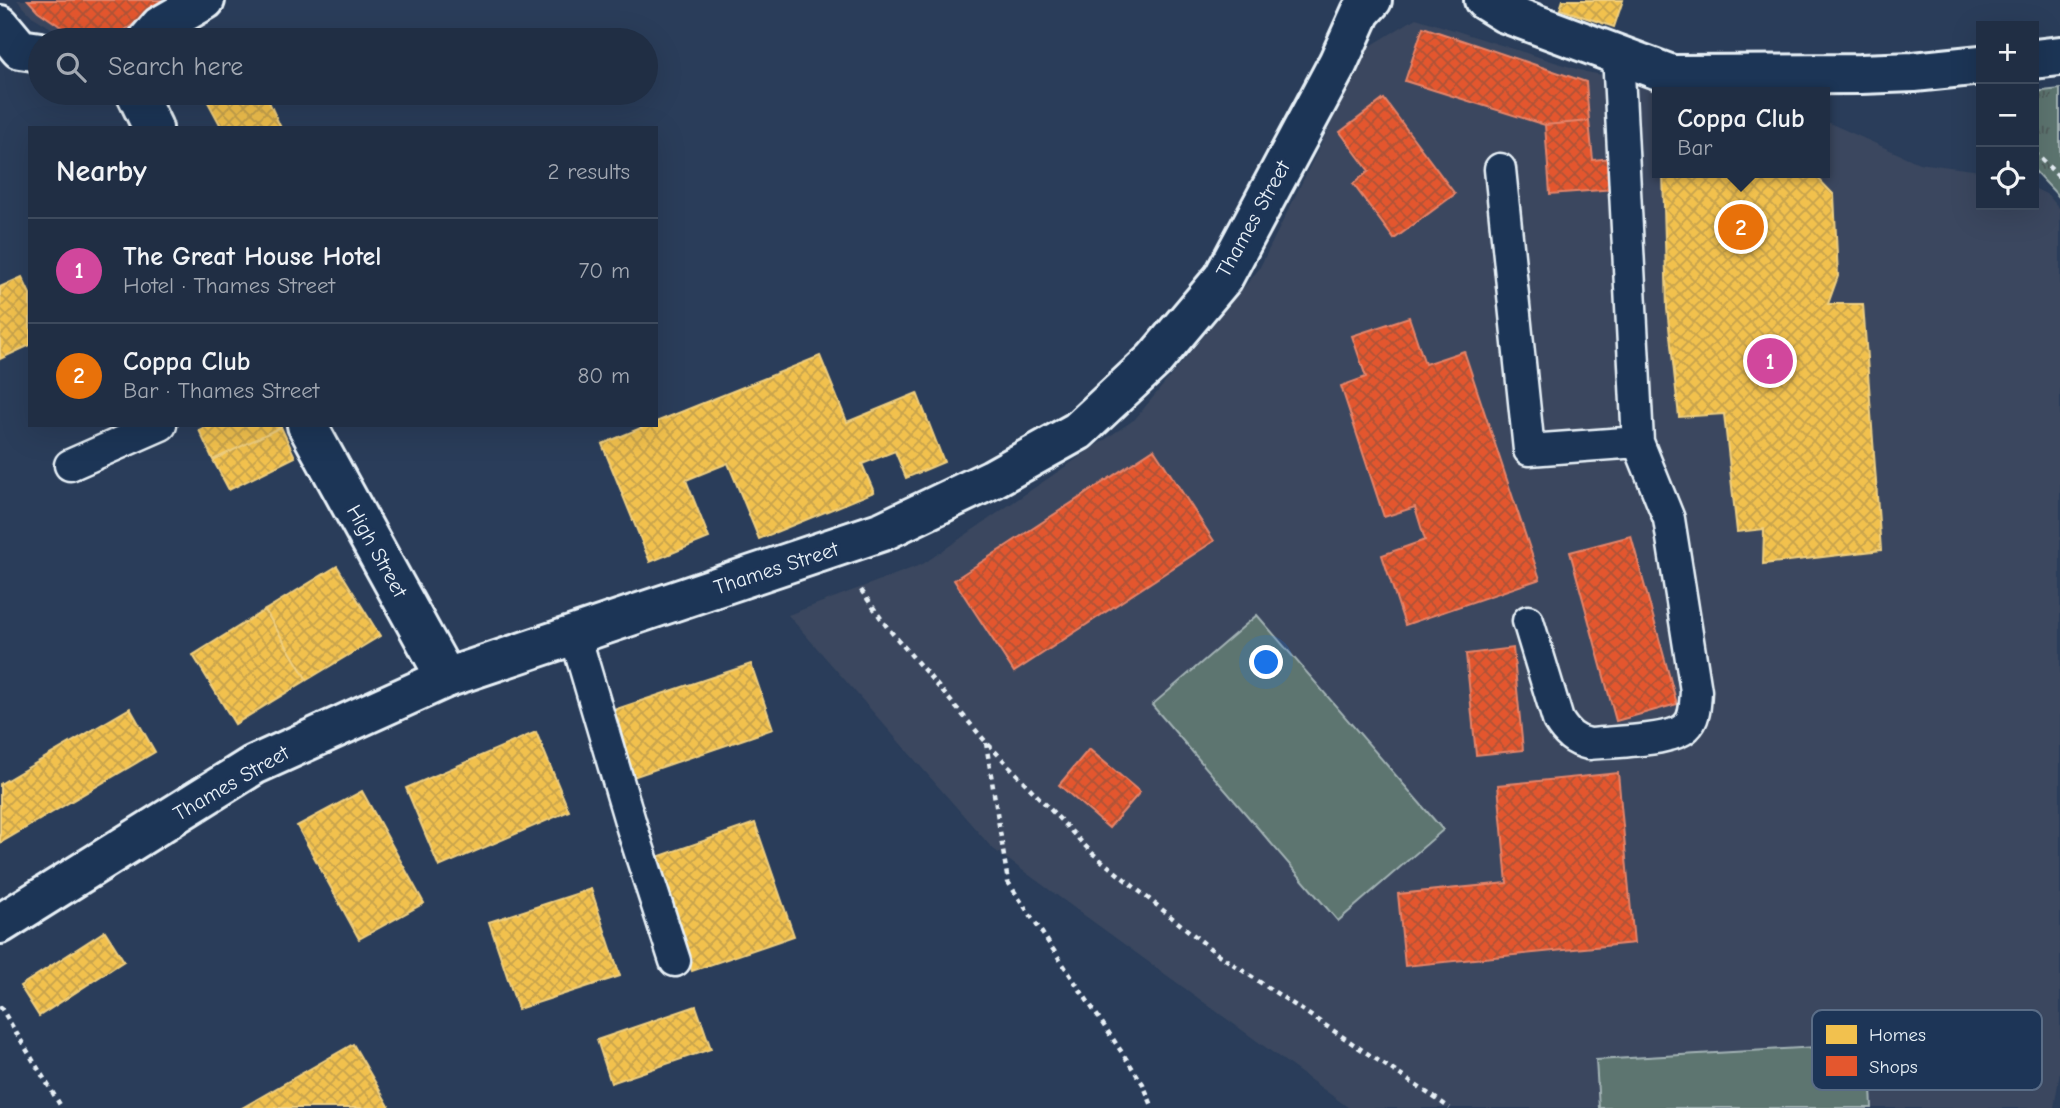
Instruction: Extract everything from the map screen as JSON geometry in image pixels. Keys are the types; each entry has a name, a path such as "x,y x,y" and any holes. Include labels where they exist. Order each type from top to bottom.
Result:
{"main road":[{"path":"158,28 205,0"},
{"name":"Thames Street","path":"0,924 254,765 446,678 834,550 883,531 992,479 1077,430 1154,360 1223,278 1338,63 1361,12 1372,0"},
{"path":"1484,0 1505,13 1672,75 1860,74 1976,66"},
{"path":"0,25 20,49 28,50"},
{"path":"2039,58 2060,56"},
{"path":"142,105 152,126"},
{"name":"High Street","path":"308,427 446,678"}],"lane":[{"path":"1528,621 1558,720 1565,732 1578,742 1589,744 1674,736 1687,727 1695,713 1696,691 1669,519 1638,442 1618,54"},
{"path":"1500,169 1529,450 1638,442"},
{"path":"70,465 156,427"},
{"path":"575,635 632,828 676,961"}],"path":[{"path":"2039,157 2060,178"},
{"path":"834,550 887,627 986,742 1092,853 1216,953 1450,1108"},
{"path":"986,742 1008,882 1143,1084 1153,1108"},
{"path":"0,1006 62,1108"}],"shaded area":[{"path":"17,0 189,0 141,28 51,28 32,16"},
{"path":"1416,18 1586,72 1671,87 1652,87 1652,178 1830,178 1830,123 1919,163 1976,170 1976,210 2039,210 2039,190 2048,195 2060,209 2060,1072 2054,1108 1349,1108 992,848 788,615 923,564 1135,419 1259,269 1369,47"}],"green space":[{"path":"2060,89 2060,198 2039,175 2039,91"},
{"path":"1257,615 1443,830 1338,921 1152,705"},
{"path":"1812,1047 1812,1090 1871,1090 1872,1108 1599,1108 1596,1060"}],"building: Homes":[{"path":"1563,0 1623,0 1614,27 1560,9"},
{"path":"210,105 270,105 280,126 221,126"},
{"path":"1663,178 1818,178 1834,195 1838,276 1828,304 1863,304 1881,550 1763,564 1764,529 1737,532 1724,414 1679,417 1667,309"},
{"path":"22,277 28,290 28,346 0,359 0,287"},
{"path":"820,356 847,422 917,393 944,462 906,478 895,451 862,464 874,492 759,539 728,463 686,480 709,538 650,562 602,444 643,427 658,427 658,421"},
{"path":"205,427 281,427 213,460 199,430"},
{"path":"281,427 295,457 229,490 213,460"},
{"path":"337,566 380,636 307,680 265,610"},
{"path":"265,610 307,680 235,724 193,655"},
{"path":"751,664 773,729 633,777 611,711"},
{"path":"130,708 155,752 0,843 0,784"},
{"path":"536,732 569,811 439,867 406,788"},
{"path":"362,791 424,903 359,939 297,826"},
{"path":"755,823 794,936 692,971 654,858"},
{"path":"591,889 620,976 518,1009 489,922"},
{"path":"105,931 124,961 39,1016 20,986"},
{"path":"696,1006 711,1049 611,1083 597,1040"},
{"path":"353,1044 390,1108 242,1108"}],"building: Shops":[{"path":"28,0 173,0 128,28 63,28 38,11"},
{"path":"1423,27 1586,82 1589,121 1545,125 1405,81"},
{"path":"1384,99 1455,194 1394,239 1353,184 1369,171 1340,132"},
{"path":"1589,121 1593,160 1611,158 1614,189 1550,194 1545,125"},
{"path":"1409,317 1425,364 1464,351 1540,579 1405,625 1382,555 1425,540 1415,507 1384,517 1341,386 1366,377 1352,336"},
{"path":"1154,449 1214,541 1014,672 954,580"},
{"path":"1631,536 1677,704 1616,721 1570,552"},
{"path":"1513,648 1523,750 1476,755 1466,654"},
{"path":"1089,749 1140,792 1109,828 1059,785"},
{"path":"1618,773 1634,943 1405,966 1398,894 1507,883 1498,785"}],"place":[{"name":"Coppa Club","path":"1741,227"},
{"name":"The Great House Hotel","path":"1770,361"}]}
